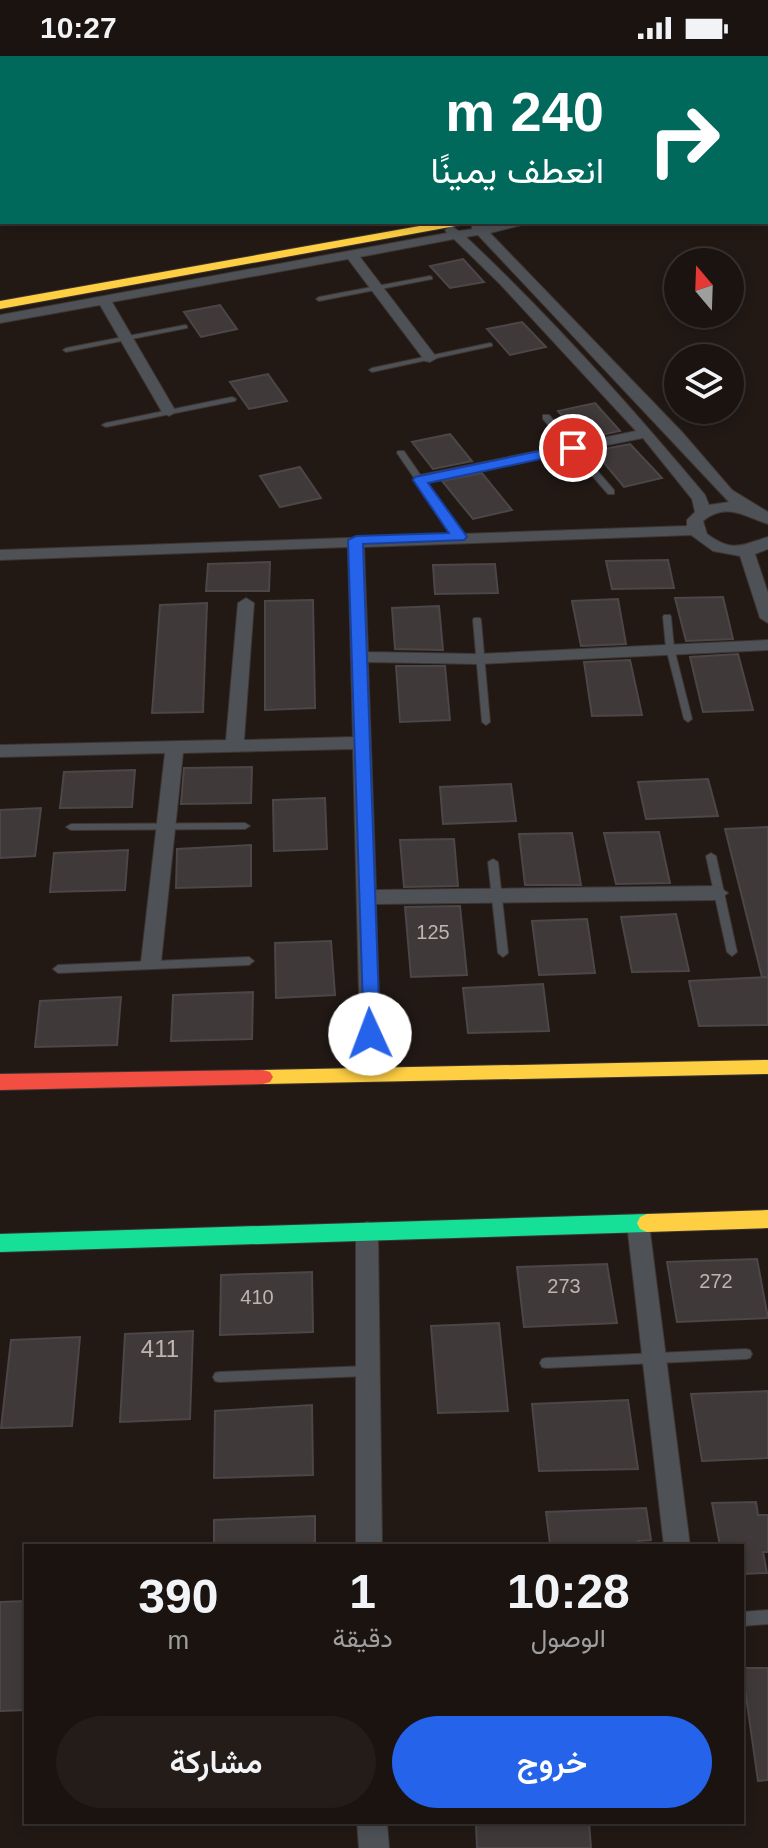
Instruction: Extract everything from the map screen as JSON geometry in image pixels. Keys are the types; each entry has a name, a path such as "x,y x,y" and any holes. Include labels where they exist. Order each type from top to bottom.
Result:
{"street":[{"path":"0,288 357,224"},
{"path":"0,305 455,227 502,224"},
{"path":"477,226 677,435 727,493 768,519"},
{"path":"0,319 351,254 455,227"},
{"path":"455,227 646,433 700,498 702,512"},
{"path":"351,254 430,358"},
{"path":"104,300 169,412"},
{"path":"420,480 646,433"},
{"path":"695,530 695,520 702,512 715,507 748,508"},
{"path":"0,555 695,530 713,546 746,551 768,542"},
{"path":"356,540 370,1034"},
{"path":"746,551 768,618"},
{"path":"235,745 246,603"},
{"path":"360,657 478,659 768,645"},
{"path":"0,751 362,743"},
{"path":"151,962 175,747"},
{"path":"366,897 497,893 718,893"},
{"path":"0,1082 768,1067"},
{"path":"0,1243 768,1219"},
{"path":"638,1224 677,1544"},
{"path":"367,1232 369,1544"},
{"path":"372,1824 374,1848"}],"lane":[{"path":"319,299 430,278"},
{"path":"66,350 185,327"},
{"path":"372,370 490,345"},
{"path":"106,425 232,399"},
{"path":"546,417 611,492"},
{"path":"401,453 459,537"},
{"path":"667,617 670,648 688,719"},
{"path":"477,620 478,659 486,722"},
{"path":"71,827 245,826"},
{"path":"711,856 732,952"},
{"path":"493,862 503,953"},
{"path":"58,969 151,962 249,961"},
{"path":"546,1363 746,1354"},
{"path":"219,1377 367,1371"},
{"path":"744,1619 768,1617"}],"building":[{"path":"463,259 484,282 450,288 430,266"},
{"path":"220,305 237,329 201,337 184,312"},
{"path":"522,322 546,347 510,355 487,329"},
{"path":"268,374 287,401 249,409 230,382"},
{"path":"595,403 620,431 583,439 558,411"},
{"path":"450,434 472,461 433,469 412,442"},
{"path":"630,444 662,478 624,487 594,451"},
{"path":"300,467 321,498 280,507 260,476"},
{"path":"482,473 512,510 473,519 442,481"},
{"path":"668,560 674,588 612,589 606,561"},
{"path":"270,562 269,591 206,591 208,564"},
{"path":"495,564 498,593 435,594 433,565"},
{"path":"723,597 733,639 686,641 675,598"},
{"path":"618,599 626,644 581,646 572,601"},
{"path":"313,600 315,708 265,710 265,601"},
{"path":"207,603 203,712 152,713 160,605"},
{"path":"439,606 443,650 395,649 392,608"},
{"path":"738,654 753,710 703,712 690,657"},
{"path":"630,660 642,715 592,716 584,662"},
{"path":"396,666 445,666 450,720 400,722"},
{"path":"252,767 251,803 181,804 184,768"},
{"path":"135,770 132,807 60,808 64,772"},
{"path":"708,779 718,816 646,819 638,782"},
{"path":"511,784 516,821 443,824 440,787"},
{"path":"325,798 327,849 274,851 273,800"},
{"path":"41,808 35,856 0,858 0,810"},
{"path":"768,827 768,977 762,977 725,829"},
{"path":"659,832 670,883 616,884 604,833"},
{"path":"572,833 581,885 525,885 519,834"},
{"path":"454,839 458,886 404,887 400,840"},
{"path":"251,845 251,886 176,888 177,849"},
{"path":"128,850 125,890 50,892 54,853"},
{"path":"460,906 467,975 411,977 405,907"},
{"path":"676,914 689,971 632,972 621,917"},
{"path":"587,919 595,973 539,975 532,921"},
{"path":"331,941 335,995 276,998 275,943"},
{"path":"768,977 768,1025 699,1026 689,981"},
{"path":"543,984 549,1031 468,1033 463,988"},
{"path":"253,992 252,1039 171,1041 173,995"},
{"path":"121,997 117,1045 35,1047 40,1001"},
{"path":"757,1259 768,1318 677,1322 667,1262"},
{"path":"607,1264 617,1323 524,1327 517,1267"},
{"path":"312,1272 313,1332 220,1335 221,1275"},
{"path":"499,1323 508,1411 438,1413 431,1326"},
{"path":"193,1331 190,1419 120,1422 125,1334"},
{"path":"80,1337 72,1426 1,1428 11,1340"},
{"path":"768,1391 768,1458 702,1461 691,1394"},
{"path":"628,1400 638,1469 539,1471 532,1404"},
{"path":"312,1405 313,1475 214,1478 215,1411"},
{"path":"756,1502 758,1515 768,1515 768,1552 763,1552 767,1573 744,1574 744,1544 720,1544 712,1503"},
{"path":"646,1508 651,1540 638,1541 639,1544 550,1544 546,1512"},
{"path":"315,1516 315,1544 214,1544 214,1520"},
{"path":"24,1601 24,1710 0,1711 0,1602"},
{"path":"744,1668 768,1668 768,1780 758,1781"},
{"path":"476,1824 589,1824 591,1848 477,1848"}],"traffic: fast":[{"path":"0,1243 647,1223"}],"traffic: slow":[{"path":"0,305 450,224"},
{"path":"263,1077 768,1067"},
{"path":"647,1223 768,1219"}],"traffic: jam":[{"path":"0,1082 263,1077"}],"route":[{"path":"370,1034 356,540 459,537 420,480 573,448"}]}
